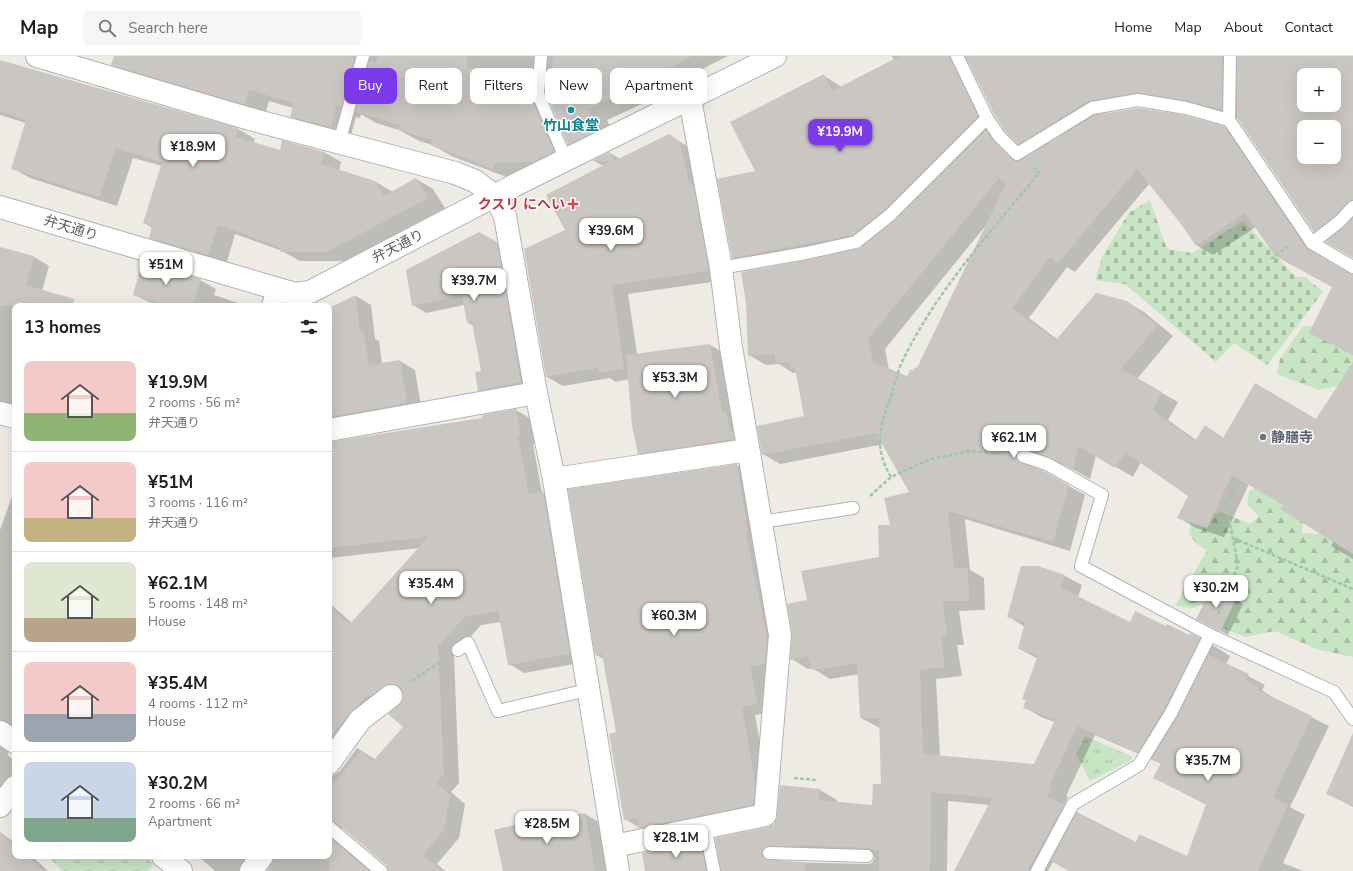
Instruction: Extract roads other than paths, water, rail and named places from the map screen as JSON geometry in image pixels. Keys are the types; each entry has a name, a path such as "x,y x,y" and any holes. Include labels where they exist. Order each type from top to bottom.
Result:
{"street":[{"path":"37,56 250,119 454,173 475,182 495,196 505,216 536,393 554,479 587,690 618,871"},
{"name":"弁天通り","path":"707,90 775,56"},
{"name":"弁天通り","path":"0,207 276,298 310,292 495,196 680,104"},
{"path":"614,846 765,815 780,635 731,347 721,268 691,104"},
{"path":"332,429 536,393"},
{"path":"0,413 12,416"},
{"path":"554,479 748,450"},
{"path":"332,759 360,720 391,696"},
{"path":"0,732 12,740"},
{"path":"0,806 12,791"},
{"path":"167,859 181,871"},
{"path":"251,871 260,859"}],"lane":[{"path":"339,143 363,56"},
{"path":"541,56 538,94 566,160"},
{"path":"957,56 987,118 999,136 1017,154 1092,108 1138,100 1186,108 1229,120"},
{"path":"1230,56 1229,120 1312,243 1353,267"},
{"path":"721,268 806,254 856,242 890,214 987,118"},
{"path":"1312,243 1340,221 1353,207"},
{"path":"1023,456 1046,464 1102,495 1081,566 1210,634 1334,692 1353,719"},
{"path":"761,522 853,508"},
{"path":"1037,871 1073,804 1139,765 1171,713 1210,634"},
{"path":"458,650 468,643 498,711 587,690"},
{"path":"705,827 714,871"},
{"path":"332,830 381,871"},
{"path":"768,853 867,856"}],"place":[{"name":"竹山食堂","path":"571,110"},
{"name":"クスリ にへい","path":"573,204"},
{"name":"静膳寺","path":"1263,437"}]}
